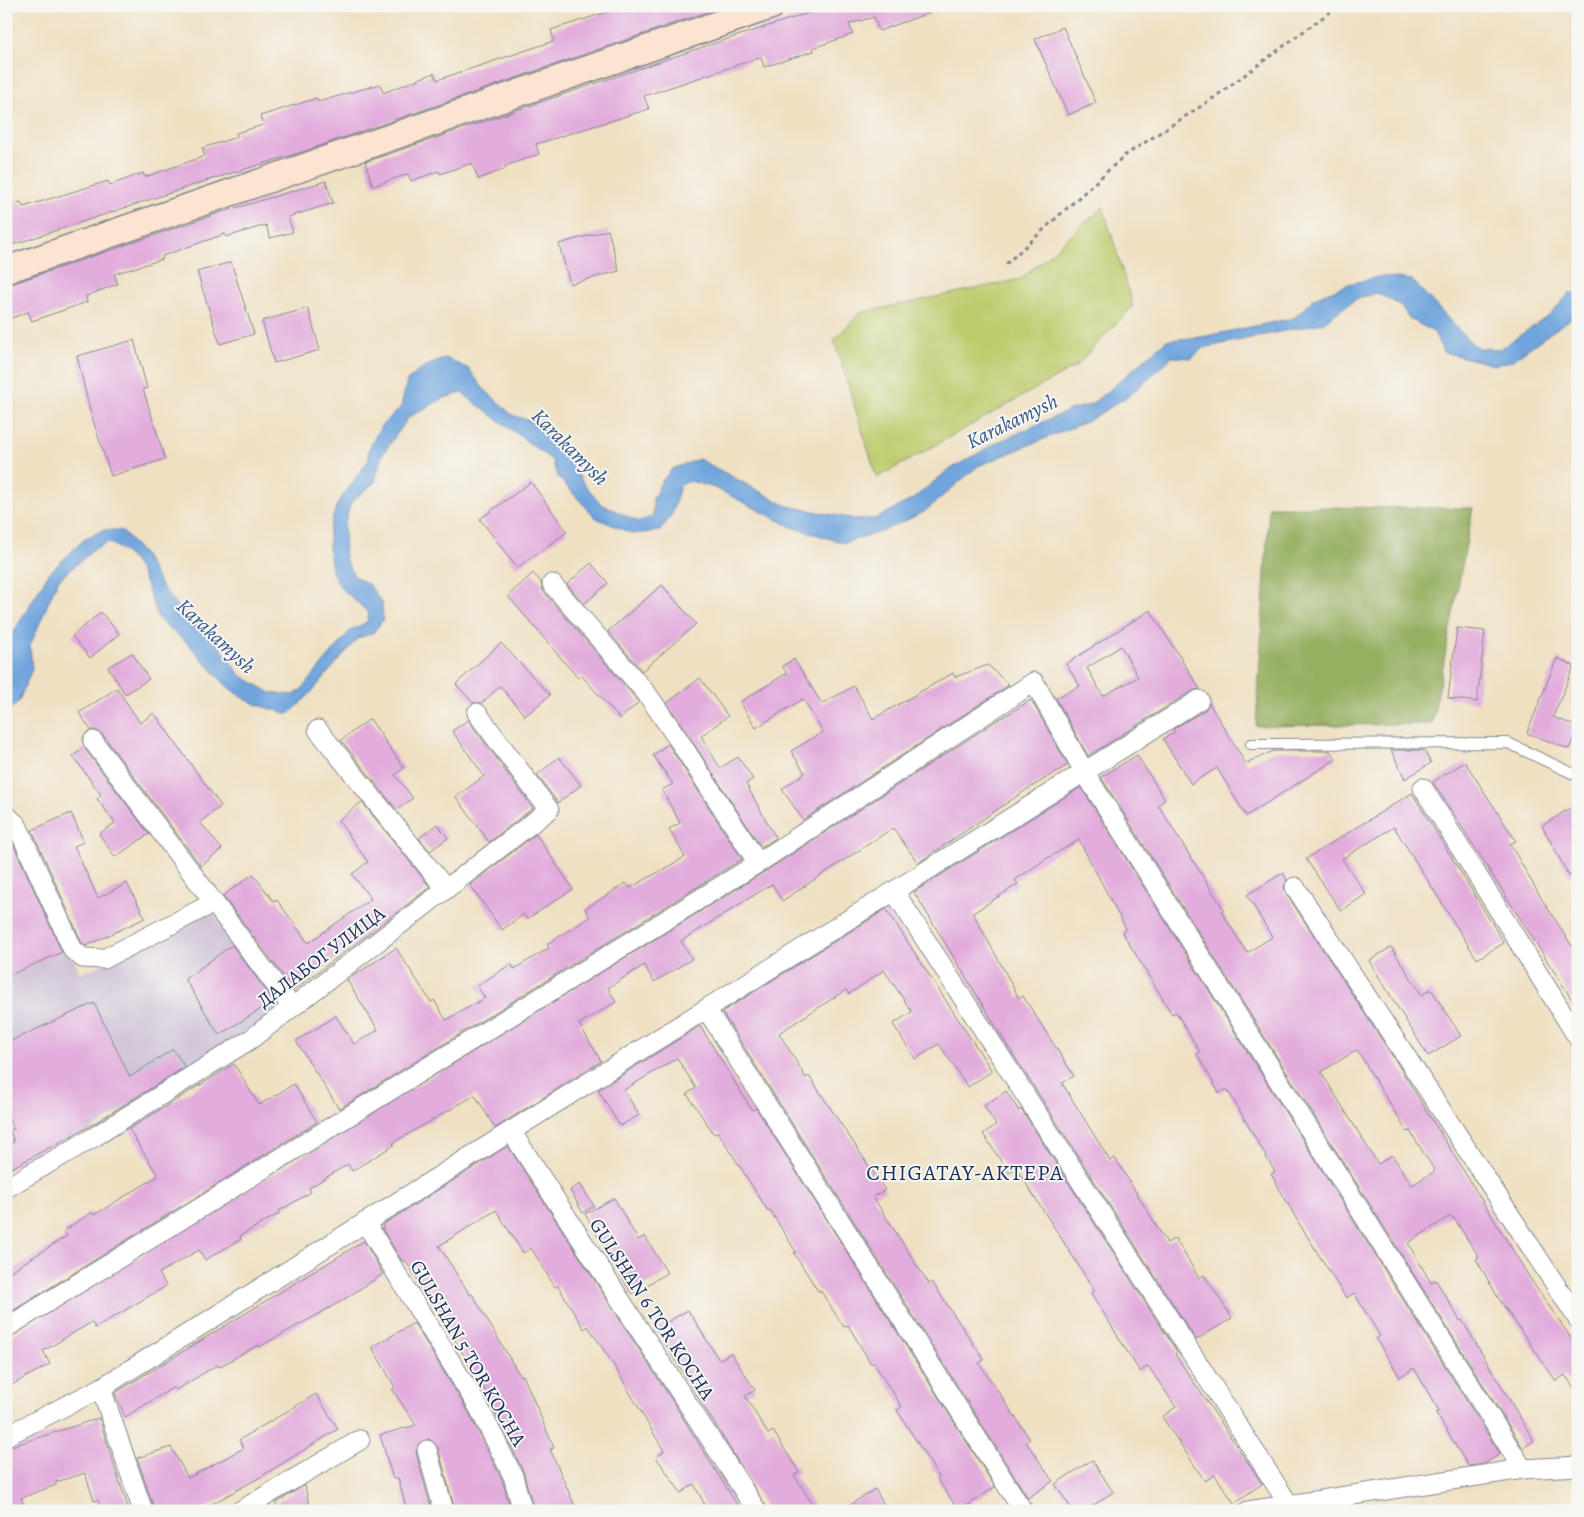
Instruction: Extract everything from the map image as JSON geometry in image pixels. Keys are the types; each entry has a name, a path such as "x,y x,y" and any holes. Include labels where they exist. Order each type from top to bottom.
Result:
{"street":[{"path":"6,270 771,6"},
{"path":"552,584 646,694 680,742 758,863"},
{"path":"6,1328 758,863 1034,682 1085,773 1523,1470"},
{"path":"6,1436 101,1388 1200,700"},
{"name":"ДАЛАБОГ УЛИЦА","path":"6,1188 94,1137 242,1044 549,810 477,713"},
{"path":"318,730 446,889"},
{"path":"94,741 292,1007"},
{"path":"1423,788 1578,1038"},
{"path":"6,816 17,825 73,950 84,958 104,959 213,902"},
{"path":"1295,887 1578,1319"},
{"path":"894,891 1289,1504"},
{"path":"707,1010 1023,1511"},
{"name":"GULSHAN 6 TOR KOCHA","path":"510,1131 757,1511"},
{"name":"GULSHAN 5 TOR KOCHA","path":"365,1222 479,1408 512,1476 523,1511"},
{"path":"101,1388 142,1511"},
{"path":"240,1511 265,1504 360,1440"},
{"path":"426,1450 444,1511"},
{"path":"1248,1511 1523,1470 1578,1466"}],"lane":[{"path":"1251,744 1508,743 1578,776"}],"path":[{"path":"1006,264 1124,156 1212,100 1338,6"}],"shaded area":[{"path":"44,897 80,973 90,970 210,909 281,1009 88,1132 6,1170 6,913"}],"green space":[{"path":"1103,207 1133,306 1076,366 877,478 834,340 860,313 1021,279"},
{"path":"1269,507 1473,508 1432,724 1256,726"}],"water":[{"path":"1382,276 1412,280 1467,339 1478,348 1500,349 1550,315 1570,293 1578,293 1578,319 1570,319 1511,361 1495,365 1443,352 1434,332 1410,319 1400,305 1377,293 1356,299 1322,323 1203,348 1192,358 1172,357 1130,395 1088,421 978,466 924,512 883,531 844,543 792,527 715,488 690,481 680,485 672,514 660,531 633,534 596,518 557,476 552,460 462,393 444,398 409,417 382,455 375,482 351,502 344,526 345,559 354,576 369,585 382,602 383,620 373,633 358,638 309,695 289,714 249,701 223,682 185,641 159,619 136,564 129,556 108,542 96,548 58,580 30,646 32,669 18,703 6,712 6,697 12,682 6,651 13,633 49,573 86,538 103,530 121,530 143,554 162,587 180,610 215,640 240,675 271,693 294,695 301,690 351,630 367,622 369,613 341,588 333,574 329,552 329,530 337,504 369,460 368,451 381,426 401,407 407,381 424,367 446,358 469,369 482,387 512,415 531,421 553,438 585,485 601,504 639,522 653,516 653,499 661,482 672,469 699,459 787,506 855,519 875,519 913,499 947,471 998,442 1070,410 1090,405 1167,340 1202,337 1294,318 1314,298 1349,284"}],"building":[{"path":"626,6 724,6 299,153 212,179 6,247 6,207 21,202 23,207 108,181 110,185 143,173 145,177 205,156 202,148 237,137 236,133 263,125 260,116 317,98 318,102 380,84 383,93 434,73 437,80 554,41 551,30"},
{"path":"830,6 943,6 943,8 879,31 874,17 849,24 853,34 813,48 814,51 764,67 761,57 644,96 649,109 536,144 539,154 505,166 506,169 478,179 472,163 440,174 439,171 411,181 408,174 373,186 365,162 697,49"},
{"path":"1063,27 1096,103 1068,115 1035,39"},
{"path":"326,181 333,203 288,217 293,232 270,238 266,225 226,237 225,234 162,256 163,259 114,274 118,284 86,296 87,302 32,321 28,312 6,320 6,286 219,213"},
{"path":"608,230 619,271 570,284 559,244"},
{"path":"231,262 254,334 220,344 197,272"},
{"path":"308,308 320,350 274,363 262,321"},
{"path":"134,340 147,388 143,389 165,459 111,476 90,411 77,356"},
{"path":"531,482 567,532 517,568 480,519"},
{"path":"591,563 608,583 584,604 567,584"},
{"path":"533,573 541,582 543,591 639,702 620,719 581,675 578,678 508,596"},
{"path":"662,585 696,624 642,671 608,631"},
{"path":"1150,610 1200,689 1193,690 1088,756 1056,698 1080,686 1066,664","holes":["1121,646 1138,677 1103,696 1087,668"]},
{"path":"101,612 119,634 90,658 72,636"},
{"path":"1457,628 1485,631 1477,702 1448,698"},
{"path":"501,643 550,695 525,716 500,686 482,703 473,703 456,684"},
{"path":"132,653 149,679 125,694 108,667"},
{"path":"1557,658 1574,666 1553,717 1578,727 1569,749 1527,733"},
{"path":"794,659 822,704 854,686 873,719 953,673 955,677 988,665 1009,685 803,820 782,789 805,773 791,751 823,732 803,699 756,728 740,702 787,673 782,666"},
{"path":"700,678 728,716 701,736 720,768 738,757 753,779 746,784 776,838 761,847 667,703"},
{"path":"117,688 140,723 154,713 221,806 200,822 222,849 201,866 102,734 91,730 79,713"},
{"path":"1031,700 1068,765 1026,790 918,863 893,828 782,901 772,884 681,941 692,959 654,982 644,965 608,988 616,1002 579,1024 601,1061 495,1128 475,1095 393,1143 394,1145 352,1171 348,1164 309,1188 311,1192 279,1211 280,1213 240,1236 241,1239 205,1260 199,1250 159,1273 166,1286 95,1328 92,1322 43,1351 50,1364 6,1388 6,1339 764,872"},
{"path":"1209,703 1246,764 1273,751 1330,751 1336,759 1246,816 1217,768 1191,784 1163,739 1175,732 1173,729 1205,710"},
{"path":"370,719 404,768 395,775 413,798 397,810 341,740"},
{"path":"468,720 533,808 489,842 456,797 484,776 452,731"},
{"path":"668,744 742,859 339,1109 296,1041 336,1016 354,1044 378,1030 347,980 396,948 431,1002 434,1000 446,1020 485,998 477,986 511,964 514,969 549,948 547,944 590,917 585,909 626,883 630,888 685,857 669,829 680,823 662,790 673,784 653,755"},
{"path":"84,748 149,834 115,857 99,834 115,823 97,799 101,795 73,756"},
{"path":"1391,750 1424,750 1431,763 1405,779"},
{"path":"1137,755 1165,800 1158,805 1224,910 1221,911 1247,953 1272,937 1247,895 1283,873 1287,880 1284,887 1286,893 1397,1063 1533,1283 1578,1348 1578,1393 1565,1375 1556,1381 1499,1299 1476,1259 1479,1257 1454,1218 1450,1216 1408,1243 1431,1283 1436,1280 1460,1321 1462,1320 1534,1441 1523,1448 1101,777","holes":["1357,1050 1407,1132 1410,1131 1435,1171 1412,1185 1392,1155 1378,1164 1321,1072"]},
{"path":"559,757 581,785 558,803 537,775"},
{"path":"1465,762 1516,841 1510,844 1540,896 1572,946 1578,941 1578,1009 1433,782"},
{"path":"1081,787 1500,1454 1484,1464 1468,1466 1436,1413 1439,1411 1414,1368 1400,1377 1376,1339 1380,1336 1354,1293 1346,1298 1297,1220 1271,1174 1275,1172 1227,1089 1219,1093 1197,1054 1200,1052 1176,1012 1172,1014 1122,932 1126,929 1079,840 1015,880 1018,884 973,913 1019,998 1023,996 1074,1076 1062,1083 1110,1161 1115,1158 1167,1243 1175,1238 1199,1278 1204,1275 1232,1318 1196,1340 1009,1048 914,892"},
{"path":"1412,793 1504,943 1477,959 1394,827 1342,859 1366,894 1341,911 1306,859"},
{"path":"362,802 430,887 294,990 223,896 253,874 274,902 277,900 308,943 371,899 352,874 368,862 338,820"},
{"path":"1578,803 1578,871 1569,876 1542,826"},
{"path":"71,813 84,842 74,846 98,898 127,883 145,918 86,946 82,943 32,830"},
{"path":"437,824 448,838 430,851 419,838"},
{"path":"536,834 573,889 527,919 524,914 502,930 470,885"},
{"path":"11,839 62,952 6,977 6,840"},
{"path":"886,909 992,1071 968,1087 939,1044 915,1059 893,1024 912,1012 884,970 849,994 846,990 779,1033 806,1078 809,1076 885,1190 873,1197 929,1284 932,1282 984,1360 979,1363 1030,1439 1026,1442 1053,1481 1028,1498 722,1012"},
{"path":"232,945 274,1001 219,1035 185,979"},
{"path":"1391,947 1422,995 1431,989 1461,1036 1428,1056 1369,961"},
{"path":"94,1003 130,1077 173,1049 185,1067 88,1127 6,1171 6,1145 14,1142 10,1131 14,1129 6,1114 6,1043"},
{"path":"700,1026 752,1110 756,1108 995,1487 959,1511 937,1479 939,1477 897,1410 902,1407 873,1362 871,1364 848,1325 844,1327 820,1290 818,1291 770,1210 768,1211 718,1132 714,1134 687,1094 696,1088 677,1058 624,1090 639,1115 620,1126 598,1090"},
{"path":"234,1064 259,1105 294,1084 317,1122 6,1315 6,1274 67,1236 64,1231 92,1212 94,1215 158,1176 129,1129"},
{"path":"1006,1091 1019,1111 1021,1109 1177,1352 1175,1354 1262,1484 1234,1503 1215,1475 1205,1481 1162,1417 1176,1407 1148,1366 1140,1372 1091,1293 1095,1291 1016,1168 1009,1173 983,1134 996,1125 984,1106"},
{"path":"508,1146 741,1511 708,1511 694,1484 681,1493 656,1457 664,1451 613,1364 588,1326 584,1329 558,1286 555,1287 531,1248 523,1253 496,1210 439,1246 470,1295 472,1294 520,1376 523,1375 554,1448 550,1449 577,1511 534,1511 523,1471 484,1389 436,1308 405,1260 402,1261 382,1229 384,1228 382,1225"},
{"path":"580,1184 594,1206 583,1213 570,1190"},
{"path":"614,1198 638,1240 645,1236 667,1273 632,1294 585,1214"},
{"path":"364,1241 383,1274 340,1302 259,1347 258,1345 219,1367 217,1365 176,1390 174,1387 125,1417 115,1393"},
{"path":"688,1310 719,1360 731,1353 755,1390 745,1396 768,1434 773,1431 799,1472 794,1475 817,1511 768,1510 656,1329"},
{"path":"414,1323 469,1413 502,1480 511,1511 455,1511 438,1447 429,1439 419,1443 416,1453 432,1511 407,1511 398,1478 393,1479 380,1435 416,1425 392,1389 395,1387 372,1347"},
{"path":"316,1394 338,1429 257,1479 199,1511 155,1511 137,1458 171,1447 188,1478 244,1448 239,1440"},
{"path":"99,1418 129,1511 101,1511 98,1500 94,1501 85,1473 56,1482 56,1485 21,1498 25,1511 6,1511 6,1448"},
{"path":"1092,1460 1113,1492 1085,1511 1073,1511 1055,1484"},
{"path":"305,1485 310,1511 278,1511 276,1503"},
{"path":"875,1489 888,1511 840,1511"}],"district":[{"name":"CHIGATAY-AKTEPA","path":"965,1173"}],"water label":[{"name":"Karakamysh","path":"1012,421"},
{"name":"Karakamysh","path":"570,447"},
{"name":"Karakamysh","path":"216,636"}]}
